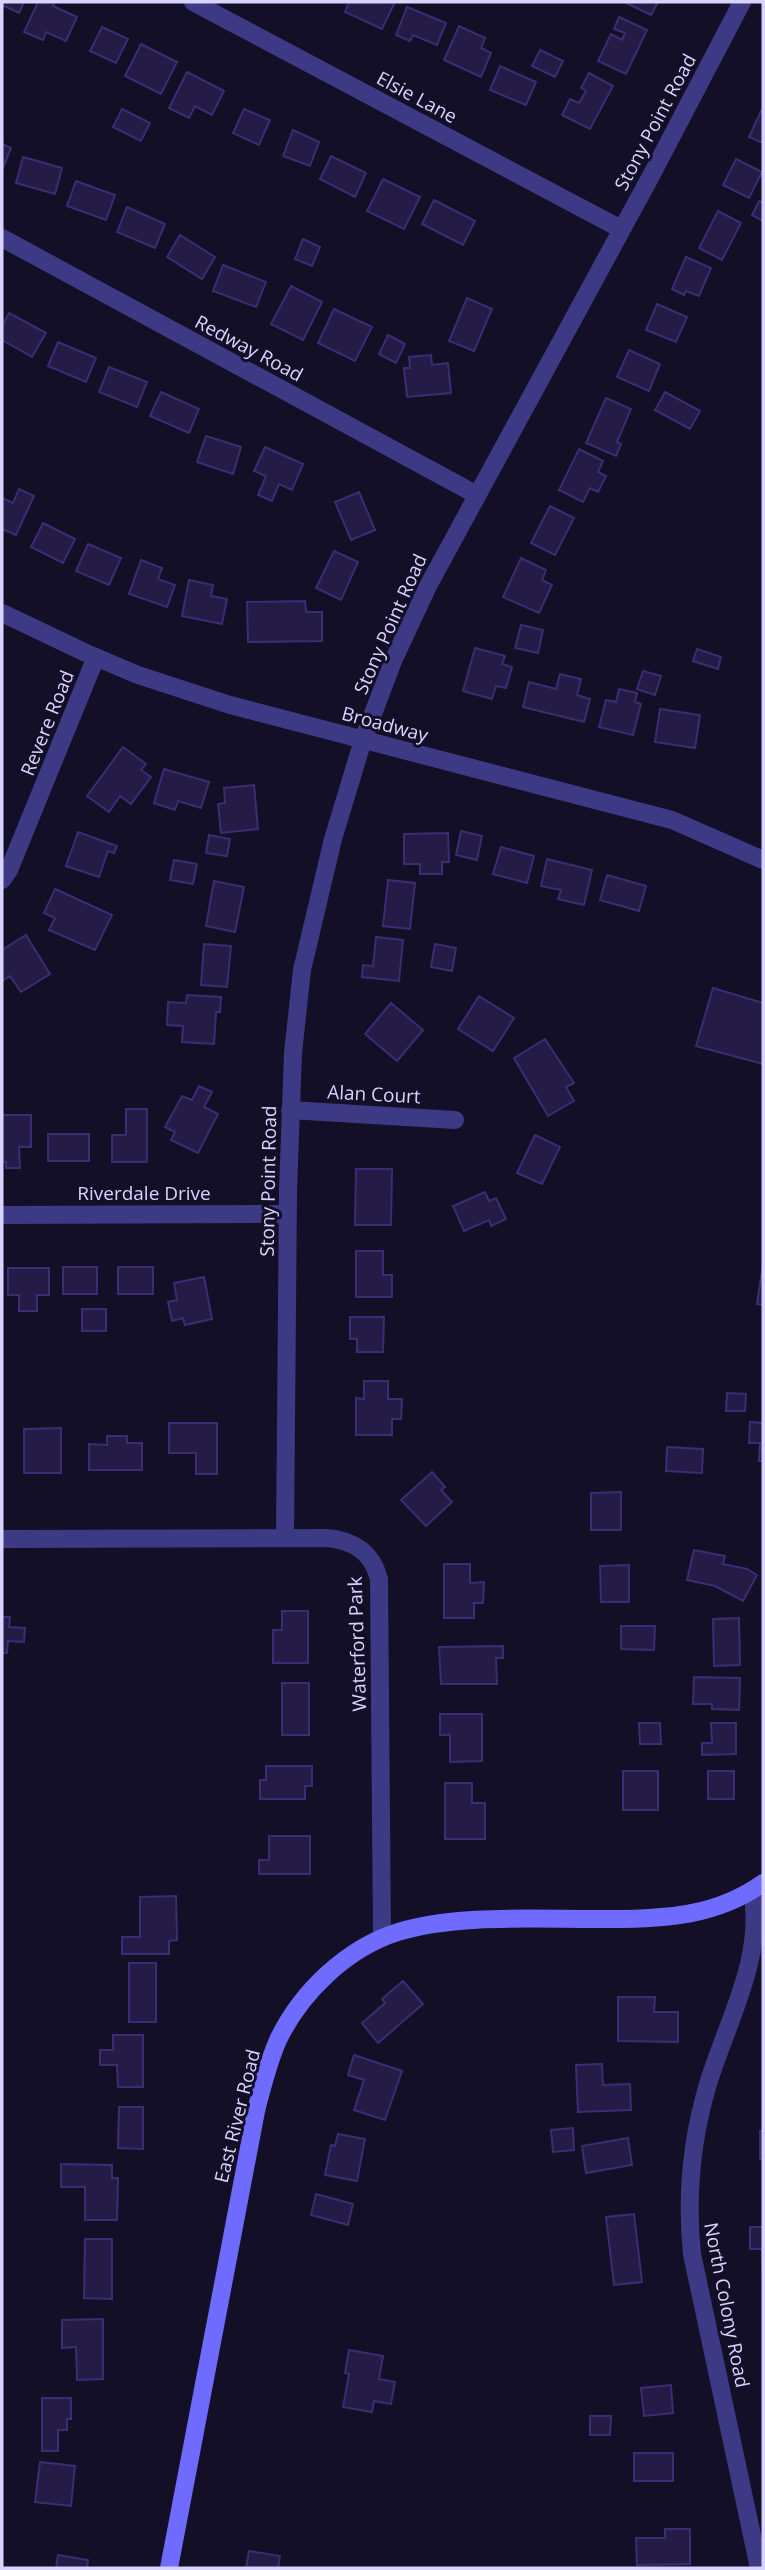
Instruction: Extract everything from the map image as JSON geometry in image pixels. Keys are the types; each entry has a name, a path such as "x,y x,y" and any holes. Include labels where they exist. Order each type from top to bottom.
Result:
{"main road":[{"name":"East River Road","path":"169,2568 245,2164 265,2075 279,2038 303,2000 338,1965 382,1938 412,1928 451,1923 675,1917 713,1909 758,1886"}],"street":[{"name":"Elsie Lane","path":"193,2 621,229"},
{"name":"Stony Point Road","path":"285,1538 288,1214 293,1053 302,970 329,852 363,740 393,661 428,586 742,2"},
{"name":"Redway Road","path":"2,238 477,495"},
{"name":"Broadway","path":"2,613 138,675 230,705 671,820 763,860"},
{"name":"Revere Road","path":"2,880 14,858 96,657"},
{"name":"Alan Court","path":"290,1110 455,1120"},
{"name":"Riverdale Drive","path":"2,1215 288,1214"},
{"name":"Waterford Park","path":"2,1539 326,1538 353,1543 370,1559 376,1567 379,1579 382,1938"},
{"name":"North Colony Road","path":"758,1886 760,1942 737,2011 708,2083 696,2129 688,2212 692,2254 759,2568"}],"building":[{"path":"2,2 24,2 19,13 2,5"},
{"path":"38,2 55,2 53,6 77,17 66,41 46,32 43,40 24,32"},
{"path":"349,2 395,2 382,29 345,12"},
{"path":"624,2 658,2 651,15"},
{"path":"407,7 446,23 437,45 413,35 410,41 396,35"},
{"path":"619,17 647,30 626,74 598,61 611,34 622,40 625,33 614,29"},
{"path":"459,26 485,38 481,48 491,53 481,77 444,60"},
{"path":"102,27 128,39 116,63 90,51"},
{"path":"141,44 177,62 161,94 125,76"},
{"path":"540,50 563,61 555,77 532,66"},
{"path":"500,66 536,82 526,105 490,90"},
{"path":"187,72 224,91 212,115 195,106 189,118 169,108"},
{"path":"589,73 613,86 590,129 562,115 570,99 579,103 586,91 581,88"},
{"path":"122,109 150,123 141,141 113,127"},
{"path":"244,109 270,120 259,145 233,133"},
{"path":"761,111 763,112 763,143 749,137"},
{"path":"293,130 319,142 310,166 283,156"},
{"path":"2,144 11,148 2,170"},
{"path":"331,156 366,173 355,197 320,179"},
{"path":"23,157 62,168 55,194 16,183"},
{"path":"736,159 762,172 749,198 723,185"},
{"path":"383,179 420,197 404,229 367,211"},
{"path":"76,181 115,195 106,220 67,206"},
{"path":"434,200 475,221 463,245 422,224"},
{"path":"759,201 763,203 763,221 752,215"},
{"path":"127,207 165,224 155,248 117,232"},
{"path":"718,211 741,223 722,260 699,248"},
{"path":"180,235 215,257 202,279 167,257"},
{"path":"303,239 320,247 312,266 295,259"},
{"path":"686,257 711,268 699,296 686,291 684,295 672,289"},
{"path":"223,265 266,282 256,307 213,291"},
{"path":"291,286 322,302 303,340 271,324"},
{"path":"467,298 492,309 474,351 449,341"},
{"path":"657,304 687,317 676,342 646,330"},
{"path":"334,309 372,327 355,361 318,343"},
{"path":"9,313 46,333 32,357 2,340 2,326"},
{"path":"388,335 405,344 396,363 379,354"},
{"path":"58,342 96,358 86,382 48,366"},
{"path":"629,350 660,364 649,391 617,377"},
{"path":"431,355 432,365 448,363 451,393 407,397 404,368 410,368 409,357"},
{"path":"109,367 147,382 137,407 99,392"},
{"path":"161,392 199,409 189,433 150,416"},
{"path":"665,392 700,411 690,429 655,410"},
{"path":"606,398 631,409 617,442 621,444 616,456 586,443"},
{"path":"206,436 241,447 233,474 197,462"},
{"path":"265,447 303,464 292,490 279,484 272,501 258,495 266,476 254,471"},
{"path":"579,449 603,461 598,472 606,476 598,492 590,488 583,502 559,490"},
{"path":"19,489 34,496 16,535 2,529 2,498 13,503"},
{"path":"359,492 375,530 351,540 335,502"},
{"path":"550,506 574,518 555,555 531,543"},
{"path":"43,523 75,539 63,563 31,547"},
{"path":"88,544 121,558 109,585 76,571"},
{"path":"334,551 358,562 341,600 316,588"},
{"path":"521,558 546,570 542,580 552,585 539,613 503,597"},
{"path":"141,560 162,568 158,579 175,585 167,607 129,594"},
{"path":"189,580 213,585 211,596 227,599 222,624 182,616"},
{"path":"305,601 306,612 322,612 322,641 248,642 247,602"},
{"path":"521,625 543,630 538,653 515,648"},
{"path":"475,648 505,656 502,664 512,667 506,688 496,686 492,699 463,691"},
{"path":"697,649 721,657 718,669 693,661"},
{"path":"643,671 661,676 655,695 637,689"},
{"path":"560,674 581,679 577,695 590,699 584,722 523,707 529,682 556,689"},
{"path":"619,689 637,693 635,702 641,704 633,735 599,727 606,700 616,702"},
{"path":"660,709 700,715 695,748 655,742"},
{"path":"123,747 146,764 141,770 151,777 131,804 120,796 109,812 87,796"},
{"path":"164,769 209,782 201,808 178,801 175,810 154,803"},
{"path":"254,785 258,829 221,833 218,804 225,803 224,788"},
{"path":"461,831 482,836 477,860 456,855"},
{"path":"78,832 117,846 114,853 108,851 99,877 66,866"},
{"path":"448,833 449,862 442,862 442,874 420,874 420,864 404,864 404,834"},
{"path":"209,835 230,839 227,856 206,853"},
{"path":"501,847 534,856 527,883 493,874"},
{"path":"547,859 592,870 584,905 558,899 561,890 541,886"},
{"path":"174,860 197,864 193,884 170,880"},
{"path":"607,875 646,886 639,911 600,900"},
{"path":"388,880 415,883 410,929 383,926"},
{"path":"214,881 244,887 235,932 206,926"},
{"path":"55,889 112,915 95,950 49,930 55,918 44,913"},
{"path":"26,935 50,974 21,992 10,976 2,981 2,950"},
{"path":"376,937 403,940 399,981 362,977 363,965 373,966"},
{"path":"204,944 231,946 227,987 201,985"},
{"path":"435,944 456,948 452,971 431,967"},
{"path":"713,988 763,1003 763,1064 696,1046"},
{"path":"187,995 221,997 220,1012 216,1012 214,1044 182,1042 183,1026 167,1025 168,1002 186,1003"},
{"path":"479,996 514,1018 493,1051 458,1029"},
{"path":"391,1003 423,1030 397,1061 365,1034"},
{"path":"545,1039 574,1083 566,1087 574,1101 548,1116 514,1058"},
{"path":"199,1086 212,1092 204,1107 218,1114 198,1153 171,1140 175,1132 165,1127 182,1096 192,1100"},
{"path":"126,1109 147,1109 147,1162 112,1162 112,1135 126,1135"},
{"path":"2,1115 31,1115 31,1147 19,1147 20,1168 6,1168 6,1162 2,1162"},
{"path":"48,1134 89,1134 89,1161 48,1161"},
{"path":"535,1135 560,1147 542,1184 517,1173"},
{"path":"356,1169 392,1169 391,1225 355,1225"},
{"path":"485,1192 489,1201 496,1198 506,1219 491,1226 489,1220 464,1231 453,1206"},
{"path":"356,1251 383,1251 383,1275 392,1275 392,1297 356,1297"},
{"path":"763,1264 763,1305 757,1304"},
{"path":"63,1267 97,1267 97,1294 63,1294"},
{"path":"118,1267 153,1267 153,1294 118,1294"},
{"path":"8,1268 49,1268 49,1295 37,1295 37,1311 19,1311 19,1295 8,1295"},
{"path":"204,1277 212,1319 185,1325 183,1318 172,1321 168,1302 177,1300 174,1283"},
{"path":"82,1309 106,1309 106,1331 82,1331"},
{"path":"350,1317 384,1317 383,1352 357,1352 357,1339 350,1339"},
{"path":"364,1381 388,1381 388,1399 402,1399 401,1419 392,1419 392,1435 356,1435 356,1398 364,1399"},
{"path":"727,1393 746,1394 745,1411 726,1411"},
{"path":"750,1422 763,1423 763,1461 759,1461 760,1443 749,1443"},
{"path":"169,1423 217,1423 217,1474 196,1474 196,1453 169,1453"},
{"path":"61,1428 61,1473 24,1473 24,1429"},
{"path":"107,1436 127,1436 127,1443 142,1443 142,1470 89,1470 89,1444 107,1445"},
{"path":"667,1447 703,1449 702,1473 666,1471"},
{"path":"432,1472 445,1487 441,1490 452,1502 426,1526 401,1500"},
{"path":"621,1492 621,1530 591,1530 591,1493"},
{"path":"694,1550 725,1556 723,1564 747,1569 757,1575 743,1601 715,1586 687,1580"},
{"path":"444,1564 470,1564 470,1583 484,1582 483,1603 474,1603 474,1618 444,1618"},
{"path":"629,1565 629,1602 601,1602 600,1566"},
{"path":"282,1611 308,1611 308,1663 273,1663 273,1630 282,1630"},
{"path":"2,1617 10,1617 9,1627 25,1628 24,1642 8,1641 7,1653 2,1653"},
{"path":"739,1618 740,1665 714,1666 713,1619"},
{"path":"621,1626 655,1626 654,1650 621,1649"},
{"path":"503,1646 503,1658 496,1658 497,1684 441,1684 439,1647"},
{"path":"694,1677 740,1678 739,1710 712,1709 712,1704 693,1704"},
{"path":"282,1683 309,1683 309,1735 282,1735"},
{"path":"440,1714 482,1714 482,1761 450,1762 450,1735 440,1735"},
{"path":"639,1723 660,1723 661,1744 640,1744"},
{"path":"711,1723 736,1723 736,1754 702,1755 702,1743 712,1743"},
{"path":"266,1766 312,1766 312,1786 305,1786 305,1799 260,1799 260,1780 266,1780"},
{"path":"623,1771 658,1771 658,1810 623,1810"},
{"path":"708,1771 734,1771 734,1799 708,1799"},
{"path":"445,1783 472,1783 472,1803 485,1803 485,1839 445,1839"},
{"path":"269,1836 310,1836 310,1874 259,1874 259,1860 269,1860"},
{"path":"176,1896 177,1940 169,1941 169,1954 122,1954 122,1937 140,1937 140,1897"},
{"path":"129,1963 156,1963 156,2022 129,2022"},
{"path":"403,1981 423,2004 378,2043 362,2023 385,2003 382,1999"},
{"path":"618,1997 655,1997 654,2012 678,2012 678,2042 618,2041"},
{"path":"113,2035 143,2035 143,2087 118,2087 117,2065 100,2065 100,2050 113,2050"},
{"path":"354,2055 402,2071 385,2120 354,2110 364,2080 348,2075"},
{"path":"602,2064 603,2085 630,2084 631,2110 578,2112 576,2065"},
{"path":"119,2107 143,2107 143,2149 118,2148"},
{"path":"573,2128 574,2150 553,2152 551,2130"},
{"path":"760,2131 763,2131 763,2159 760,2159"},
{"path":"338,2134 365,2139 357,2181 325,2175 331,2145 335,2146"},
{"path":"628,2138 632,2165 586,2173 582,2146"},
{"path":"61,2164 112,2165 112,2178 118,2178 117,2220 85,2220 85,2187 61,2187"},
{"path":"316,2194 353,2204 348,2225 311,2215"},
{"path":"634,2214 642,2282 614,2285 606,2217"},
{"path":"750,2227 763,2227 763,2273 762,2249 750,2249"},
{"path":"85,2239 112,2239 112,2299 84,2298"},
{"path":"103,2319 103,2379 77,2380 76,2347 62,2348 62,2320"},
{"path":"349,2350 383,2356 379,2379 395,2382 391,2404 374,2401 372,2412 343,2407 349,2374 345,2373"},
{"path":"671,2385 673,2413 644,2416 641,2388"},
{"path":"42,2398 71,2398 71,2419 67,2419 67,2430 58,2430 58,2451 42,2451"},
{"path":"590,2416 611,2416 610,2435 590,2435"},
{"path":"634,2453 673,2453 673,2481 634,2481"},
{"path":"40,2462 75,2466 71,2506 35,2502"},
{"path":"665,2529 690,2529 690,2564 637,2565 636,2538 665,2538"},
{"path":"249,2551 280,2556 278,2568 246,2568"},
{"path":"58,2555 88,2560 87,2568 56,2568"}]}
